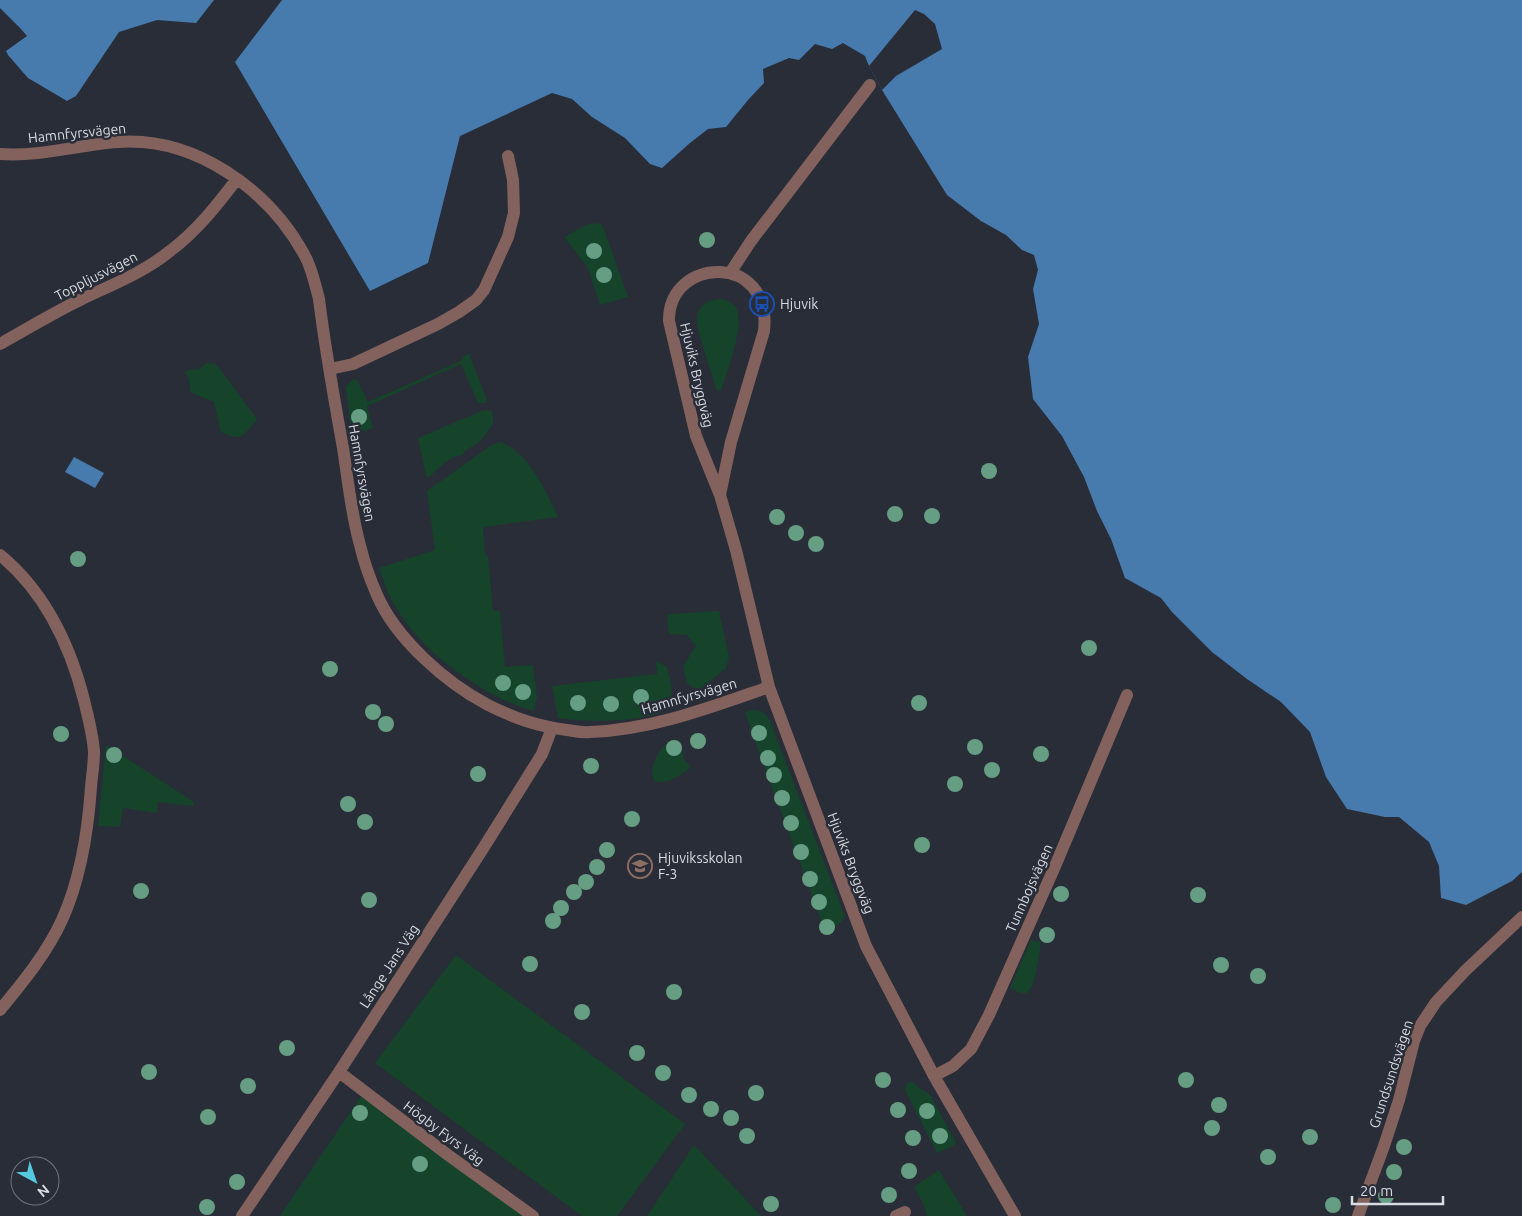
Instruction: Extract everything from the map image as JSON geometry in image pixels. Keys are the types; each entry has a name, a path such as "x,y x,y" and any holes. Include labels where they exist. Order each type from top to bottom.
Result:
{"street":[{"path":"730,273 751,241 870,85"},
{"name":"Hamnfyrsvägen","path":"0,154 13,155 50,152 117,142 158,144 194,155 219,166 264,202 281,219 305,256 319,299 359,544 377,596 402,634 424,659 459,687 504,713 527,722 552,728 588,732 660,723 769,687"},
{"path":"330,369 354,364 438,324 476,300 484,290 508,237 514,213 513,180 508,156"},
{"name":"Toppljusvägen","path":"0,344 66,307 133,276 157,261 186,238 201,223 237,179"},
{"name":"Hjuviks Bryggväg","path":"720,494 731,442 764,330 766,316 762,304 750,284 730,273 722,271 703,274 689,282 677,294 670,305 670,328 696,436 720,494 736,550 769,687 866,946 934,1076 1015,1216"},
{"path":"0,555 33,588 60,631 80,684 94,752 89,818 82,858 72,895 61,921 40,959 0,1010"},
{"name":"Tunnbojsvägen","path":"934,1076 953,1066 971,1049 990,1015 1128,695"},
{"name":"Långe Jans Väg","path":"242,1216 339,1072 537,763 552,728"},
{"name":"Grundsundsvägen","path":"1358,1216 1384,1146 1420,1026 1436,1002 1465,971 1522,917"},
{"name":"Högby Fyrs Väg","path":"339,1072 448,1155 533,1216"}],"green space":[{"path":"593,223 601,224 603,227 628,297 600,305 588,268 565,238 586,225"},
{"path":"722,299 735,306 739,321 730,363 721,390 717,391 700,335 697,318 703,305"},
{"path":"469,354 487,400 486,403 478,403 461,364 367,406 373,428 364,431 353,428 350,420 346,387 353,379 357,380 368,402 463,360 462,357"},
{"path":"206,363 216,364 257,419 249,429 238,437 221,432 214,402 190,392 189,379 185,372 199,369"},
{"path":"484,410 492,411 493,423 483,438 462,455 453,457 443,464 429,477 426,476 418,438"},
{"path":"499,442 509,446 527,462 542,485 558,517 483,527 485,555 488,556 493,611 500,611 505,667 533,665 537,698 533,711 507,701 482,688 465,678 435,654 397,610 388,593 379,568 435,550 427,491 490,446"},
{"path":"719,611 729,657 726,668 702,688 693,688 687,683 683,666 696,646 687,635 669,634 667,616 670,614"},
{"path":"656,661 667,667 671,686 670,701 668,706 661,712 634,719 599,721 558,718 552,686 657,674"},
{"path":"751,710 762,712 767,715 770,721 845,917 836,927 824,928 752,733 745,712"},
{"path":"673,740 680,742 684,760 690,768 673,779 655,782 652,771 656,758 663,747"},
{"path":"106,745 194,802 193,806 158,802 157,813 123,808 120,827 98,826"},
{"path":"1031,940 1041,942 1038,962 1032,985 1026,993 1022,993 1010,988"},
{"path":"456,955 685,1124 617,1216 582,1216 375,1063"},
{"path":"909,1082 913,1082 931,1096 956,1143 951,1147 937,1153 905,1090"},
{"path":"362,1095 525,1216 280,1216"},
{"path":"694,1145 761,1216 647,1216"},
{"path":"939,1170 967,1216 927,1216 924,1205 914,1187"}],"water":[{"path":"0,0 214,0 196,23 157,20 119,32 76,96 67,101 28,78 8,55 6,51 27,36 0,8"},
{"path":"282,0 1522,0 1522,872 1512,881 1466,905 1441,898 1439,866 1429,842 1399,817 1385,817 1347,809 1326,777 1310,732 1281,702 1212,652 1172,612 1161,598 1125,578 1111,539 1097,511 1084,477 1062,436 1033,399 1028,357 1039,324 1033,289 1038,270 1034,255 1022,250 1006,235 981,221 947,195 882,90 865,56 843,43 832,49 815,44 799,60 789,58 763,69 764,83 726,127 708,129 662,168 650,164 625,138 592,117 572,99 552,93 460,136 428,263 370,291 235,62"},
{"path":"74,457 104,473 95,488 65,472"}],"pier":[{"path":"915,10 924,14 935,24 942,49 896,76 882,90 869,66"}],"place":[{"name":"Hjuvik","path":"762,304"},
{"name":"Hjuviksskolan F-3","path":"640,866"}]}
